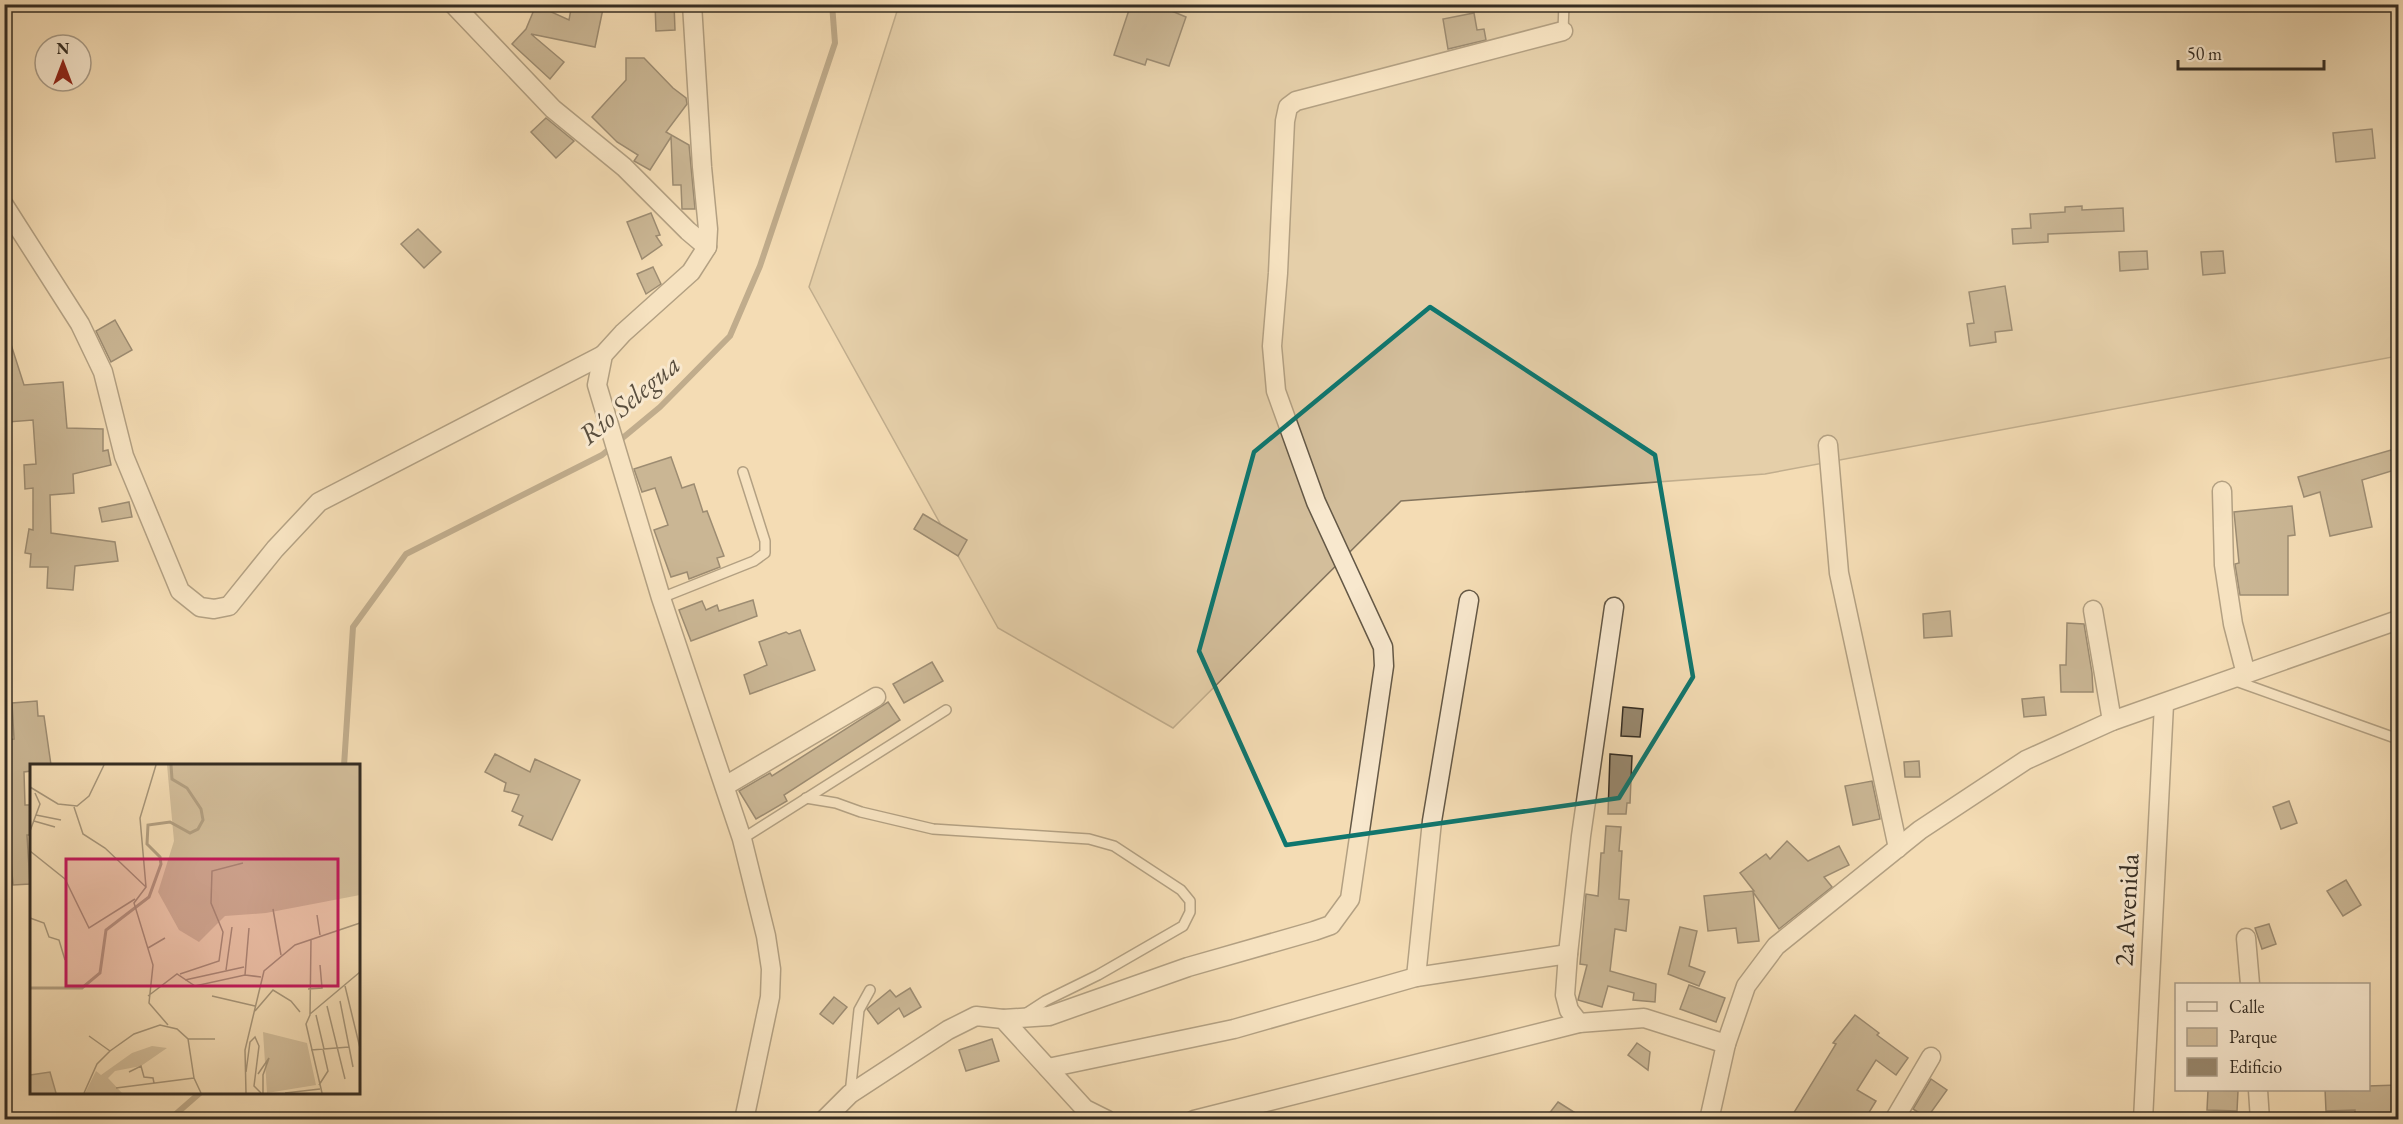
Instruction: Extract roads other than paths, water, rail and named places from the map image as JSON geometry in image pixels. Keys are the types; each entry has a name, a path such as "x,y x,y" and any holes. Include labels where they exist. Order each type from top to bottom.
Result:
{"street":[{"path":"453,4 553,109 624,167 707,247"},
{"path":"4,205 80,324 103,372 124,456 180,591 200,607 214,609 229,606 275,549 319,502 603,355 623,333 691,272 707,247 708,229 692,4"},
{"path":"824,1119 850,1094 948,1030 976,1016 1011,1018 1049,1016 1188,967 1330,925 1350,899 1383,666 1383,647 1316,502 1276,391 1272,346 1286,114 1288,107 1296,101 1563,30"},
{"path":"603,355 597,385 661,598 742,839 766,936 771,969 770,997 744,1119"},
{"path":"1828,445 1839,573 1898,848"},
{"path":"2222,491 2224,565 2238,677"},
{"path":"1416,977 1432,821 1469,600"},
{"path":"1579,1023 1569,1010 1565,995 1568,954 1581,836 1614,607"},
{"path":"2093,610 2112,721"},
{"path":"1709,1119 1726,1044 1746,986 1776,946 1920,830 2026,760 2112,721 2398,620"},
{"path":"725,786 876,697"},
{"name":"2a Avenida","path":"2142,1119 2164,704"},
{"path":"2246,938 2250,983"},
{"path":"1048,1068 1234,1029 1416,977 1568,954"},
{"path":"1011,1018 1048,1068 1085,1109 1107,1119"},
{"path":"1194,1119 1579,1023 1644,1018 1726,1044"},
{"path":"1894,1119 1931,1057"},
{"path":"2258,1091 2260,1119"}],"lane":[{"path":"1563,30 1564,4"},
{"path":"661,598 754,561 765,553 765,541 743,472"},
{"path":"2238,677 2398,739"},
{"path":"742,839 946,710"},
{"path":"806,798 836,803 861,812 933,829 1089,839 1114,846 1181,890 1190,901 1190,912 1183,926 1098,975 1011,1018"},
{"path":"850,1094 859,1010 870,990"}],"waterway":[{"name":"Río Selegua","path":"344,764 353,627 406,554 602,455 660,407 730,336 760,266 835,43 832,4"},
{"name":"Río Selegua","path":"169,1120 199,1094"}]}
